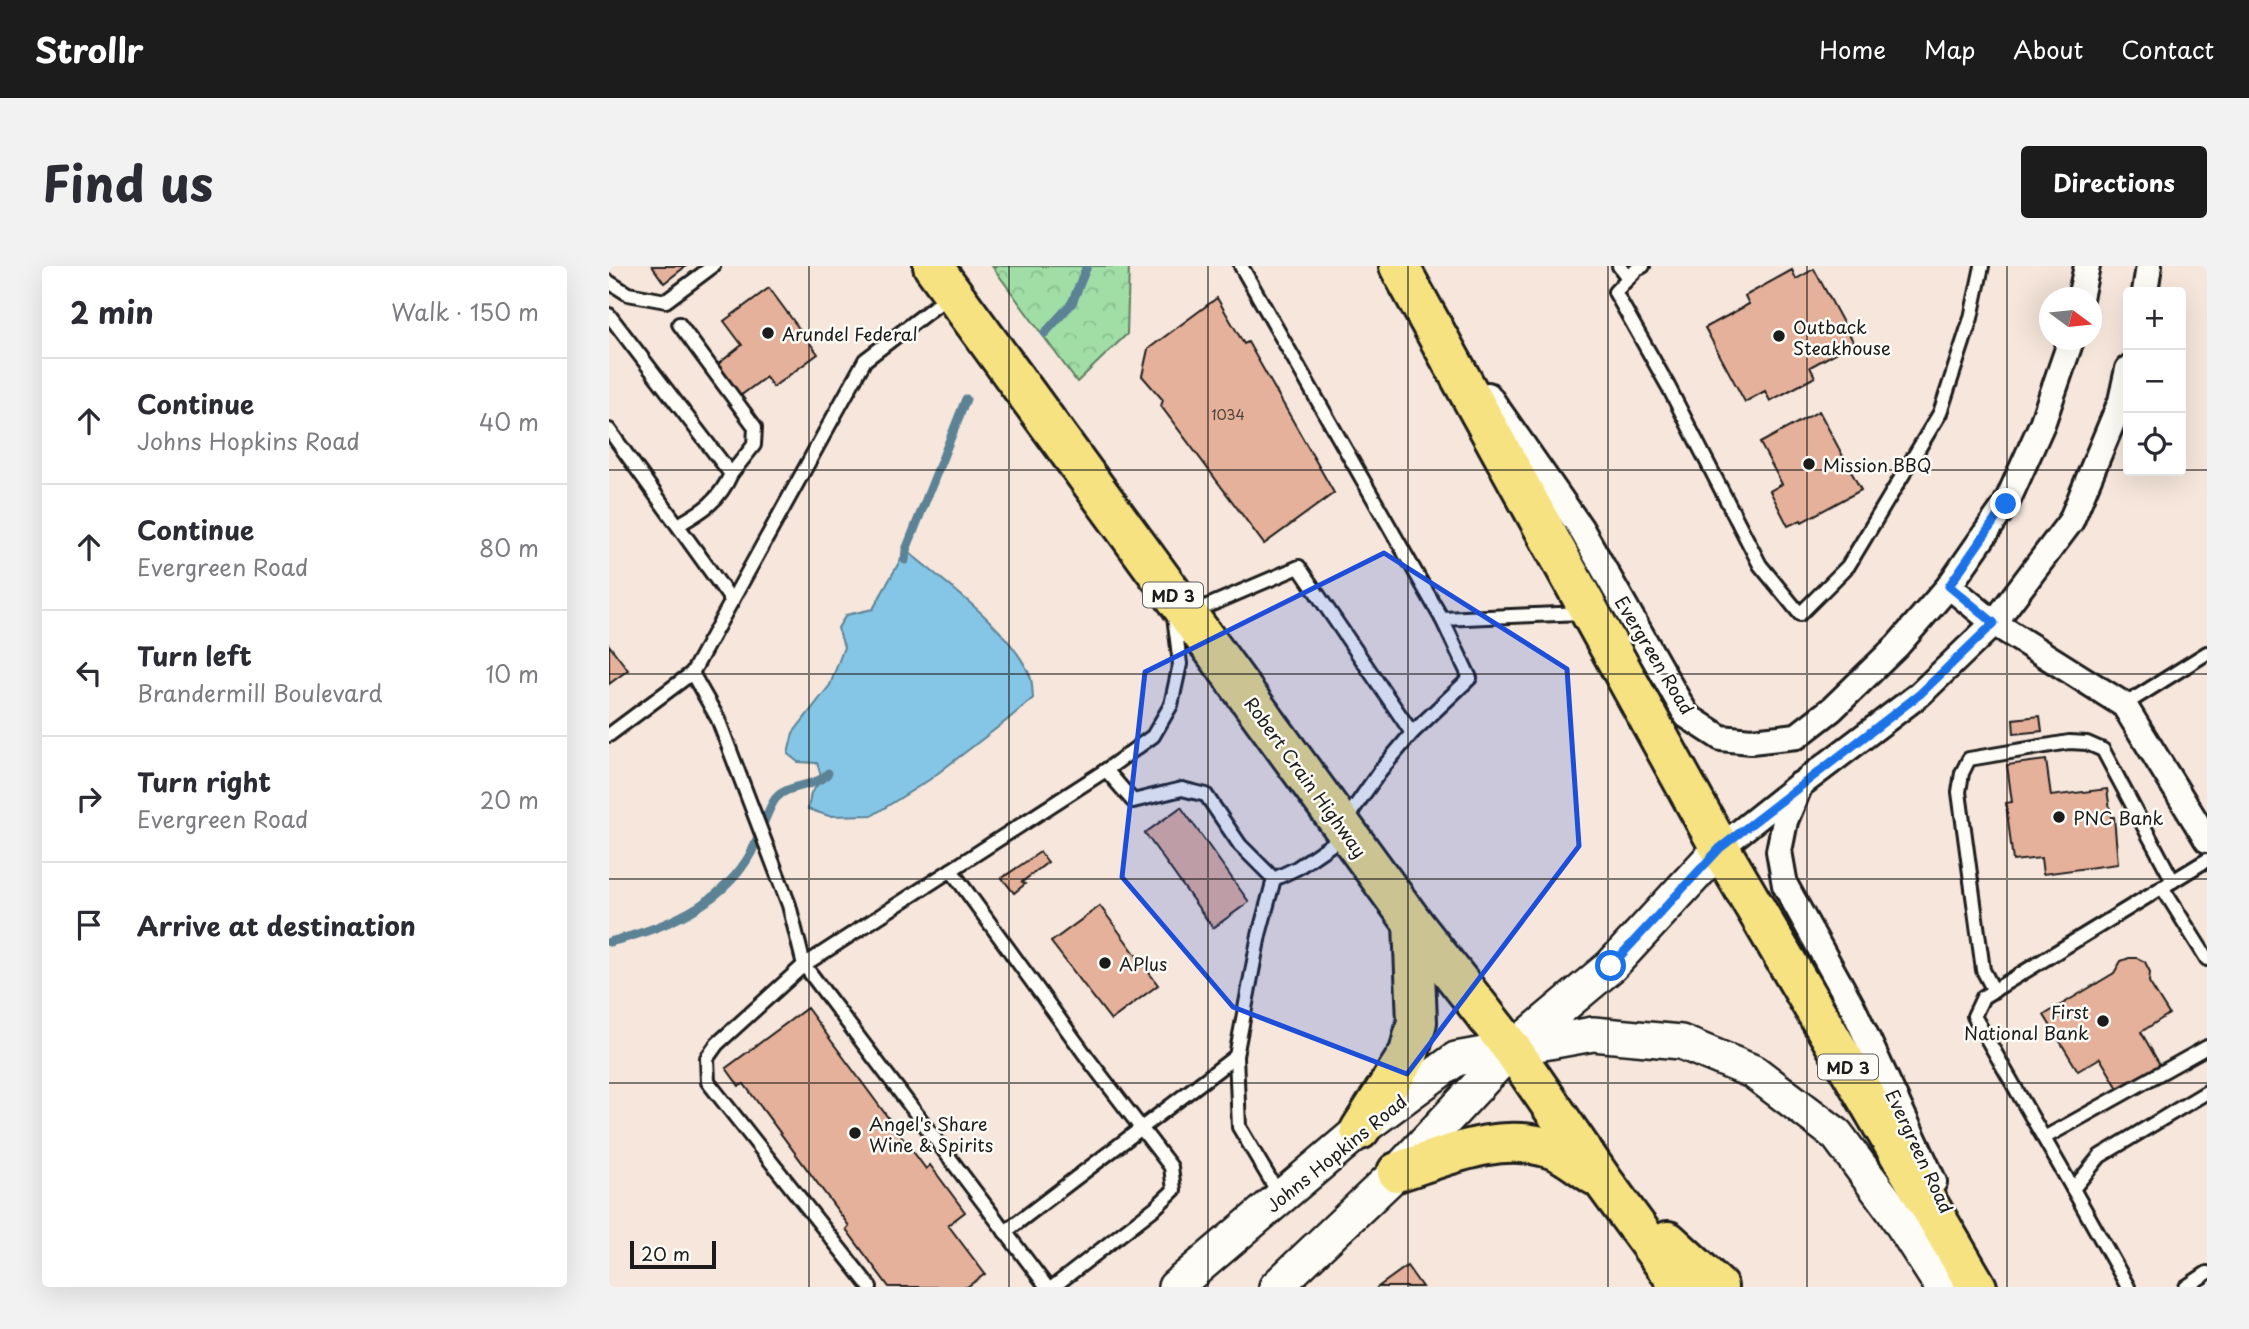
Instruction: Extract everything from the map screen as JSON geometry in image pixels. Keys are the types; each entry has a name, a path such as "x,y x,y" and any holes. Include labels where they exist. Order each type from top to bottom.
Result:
{"highway":[{"name":"MD 3","path":"1399,266 1720,848 1977,1287"},
{"name":"Robert Crain Highway","path":"943,279 1413,923 1512,1049 1603,1181 1681,1287"},
{"path":"1360,1130 1409,1053 1417,1022 1413,923"},
{"path":"1397,1172 1487,1144 1521,1142 1554,1150 1603,1181 1717,1287"}],"street":[{"name":"Evergreen Road","path":"1399,266 1580,527 1686,716 1721,738 1751,741 1797,736 1832,709 1888,655 1949,586 2006,504 2042,424 2068,350"},
{"path":"2082,287 2087,266"},
{"path":"2146,287 2149,266"},
{"path":"1720,848 1920,694 1994,623 2071,521 2123,392"},
{"path":"1949,586 1994,623 2124,705 2207,839"},
{"name":"Evergreen Road","path":"1800,785 1785,821 1779,851 1785,885 1853,1008 1984,1287"},
{"name":"Johns Hopkins Road","path":"1276,1287 1397,1172 1512,1049 1611,966 1720,848"},
{"name":"Johns Hopkins Road","path":"1175,1287 1360,1130 1456,1059 1593,1034 1681,1042 1754,1072 1837,1135 1893,1212 1942,1287"}],"lane":[{"path":"609,282 628,294 666,301 713,266"},
{"path":"1241,266 1442,620 1470,678 1412,733 1380,771 1345,830 1297,868 1274,879 1259,935 1235,1056 1240,1126 1281,1198"},
{"path":"1619,266 1628,278"},
{"path":"1643,266 1615,292 1668,386 1760,565 1800,614 1848,566 1940,413 1971,318 1982,266"},
{"path":"609,735 692,673 865,359 943,279"},
{"path":"609,315 731,474"},
{"path":"678,525 698,514 722,493 731,474 754,445 755,426 679,324"},
{"path":"609,430 732,601"},
{"path":"870,1287 708,1082 707,1058 717,1044 804,965 1106,770 1153,736 1171,705 1180,664 1179,603 1299,567 1412,733"},
{"path":"1442,620 1590,613"},
{"path":"2124,705 2207,653"},
{"path":"692,673 718,719 789,905 804,965 1047,1287"},
{"path":"1994,990 1983,970 1959,792 1962,773 1969,759 2069,743 2087,743 2103,750 2167,884 2207,959"},
{"path":"1106,770 1133,802 1182,789 1206,795 1240,845 1274,879"},
{"path":"2128,1287 1974,1016 1983,997 2207,860"},
{"path":"951,870 1140,1129 1171,1167 1174,1190 1053,1287"},
{"path":"2044,1138 2207,1047"},
{"path":"1005,1232 1235,1056"},
{"path":"2073,1189 2100,1156 2207,1092"},
{"path":"2186,1287 2207,1273"}],"highlighted area":[{"path":"1384,553 1567,669 1579,846 1407,1074 1233,1007 1122,877 1145,672"}],"green space":[{"path":"992,266 1129,266 1127,334 1077,382"}],"water":[{"path":"906,550 975,607 1008,641 1030,676 1033,698 929,780 873,815 829,816 808,809 811,793 822,779 817,763 798,762 788,754 793,733 830,685 844,647 838,628 846,615 873,609"}],"building":[{"path":"652,266 686,266 664,283"},
{"name":"Outback Steakhouse","path":"1814,269 1854,343 1810,367 1815,377 1770,401 1765,391 1745,402 1705,328 1749,304 1745,296 1792,270 1796,279"},
{"name":"Arundel Federal","path":"769,288 818,354 773,387 766,377 740,396 717,365 742,345 724,321"},
{"path":"1217,298 1244,344 1248,342 1334,493 1264,544 1161,406 1163,400 1142,376 1148,349"},
{"name":"Mission BBQ","path":"1819,411 1861,490 1802,522 1801,520 1788,526 1770,491 1782,484 1760,443"},
{"path":"609,645 628,670 609,684"},
{"path":"2040,716 2042,731 2014,734 2013,719"},
{"name":"PNC Bank","path":"2046,760 2051,796 2107,789 2111,817 2114,817 2118,864 2043,874 2041,858 2013,861 2006,803 2012,802 2007,765"},
{"path":"1181,807 1249,902 1213,928 1145,833"},
{"path":"1040,852 1048,862 1022,882 1025,884 1014,893 1002,878"},
{"name":"APlus","path":"1100,906 1158,985 1111,1020 1051,942"},
{"name":"First National Bank","path":"2129,958 2145,962 2150,972 2149,982 2169,1014 2141,1032 2160,1065 2119,1090 2100,1058 2078,1071 2044,1015 2114,973 2121,961"},
{"path":"807,1008 926,1169 930,1165 965,1212 948,1225 985,1274 967,1287 889,1287 846,1229 849,1226 744,1084 739,1086 726,1068"},
{"path":"1407,1266 1422,1287 1378,1287"}],"waterway":[{"path":"1045,333 1072,303 1087,266"},
{"path":"905,560 906,550 966,399"},
{"path":"609,942 670,922 690,912 725,887 751,853 776,798 788,790 817,781 828,773"}],"place":[{"name":"Arundel Federal","path":"768,333"},
{"name":"Outback Steakhouse","path":"1779,336"},
{"name":"Mission BBQ","path":"1809,464"},
{"name":"PNC Bank","path":"2059,817"},
{"name":"APlus","path":"1105,963"},
{"name":"First National Bank","path":"2103,1021"},
{"name":"Angel's Share Wine & Spirits","path":"855,1133"}],"route":[{"path":"1611,966 1720,848 1920,694 1994,623 1949,586 2006,504"}]}
